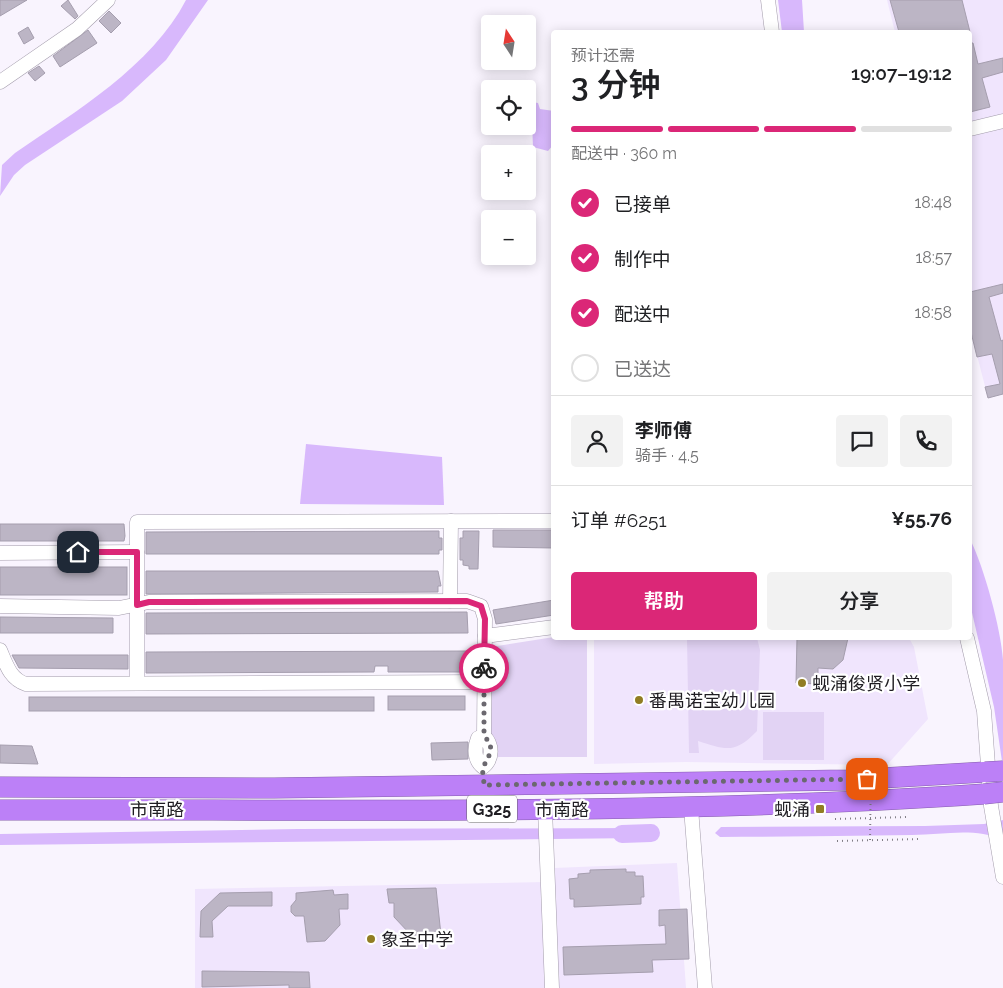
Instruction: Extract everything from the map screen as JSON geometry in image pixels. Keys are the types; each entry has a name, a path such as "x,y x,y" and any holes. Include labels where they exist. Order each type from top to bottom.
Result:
{"highway":[{"name":"市南路","path":"0,787 274,788 483,776 848,780 994,771"},
{"name":"市南路","path":"0,810 545,816 691,808 861,802 994,793"}],"street":[{"path":"0,82 77,29 108,0"},
{"path":"768,0 772,30"},
{"path":"972,129 1003,121"},
{"path":"450,521 450,601"},
{"path":"137,683 137,522 551,521"},
{"path":"0,553 137,552"},
{"path":"0,606 119,608 159,602 467,601 481,606 485,619 484,736 489,743 491,756 483,776"},
{"path":"485,636 551,627"},
{"path":"967,640 984,711 991,806 1003,877"},
{"path":"0,650 10,674 26,684 484,682"},
{"path":"691,808 705,988"},
{"path":"545,816 552,988"}],"path":[{"path":"870,840 871,769"},
{"path":"835,819 907,817"},
{"path":"837,840 919,840"}],"shaded area":[{"path":"186,0 208,0 166,60 122,101 25,165 14,175 0,196 2,165 15,153 87,104 133,67 171,24"},
{"path":"778,0 802,0 804,30 782,30"},
{"path":"887,0 1003,0 1003,394 988,398 972,336 972,30 894,30"},
{"path":"536,103 538,103 540,109 551,111 551,147 548,151 533,145 533,135 536,135"},
{"path":"306,444 442,457 444,505 300,504"},
{"path":"972,544 986,581 1002,647 1003,768 994,707 972,613"},
{"path":"551,637 551,640 587,640 587,757 498,757 494,738 489,734 491,647"},
{"name":"蚬涌俊贤小学","path":"594,640 910,640 914,647 928,719 887,765 686,762 594,764"},
{"path":"687,640 758,640 760,650 757,731 736,747 723,748 698,741 699,753 689,753"},
{"path":"763,712 824,712 824,760 763,760"},
{"path":"1003,820 1003,840 992,836 970,833 720,837 715,833 721,827 925,826 984,824"},
{"path":"637,828 646,833 640,838 0,845 0,834 298,829"},
{"path":"677,863 686,988 559,988 554,868"},
{"name":"象圣中学","path":"546,882 549,988 195,988 195,889"}],"building":[{"path":"0,0 27,0 0,16"},
{"path":"68,0 78,16 75,19 61,6"},
{"path":"890,0 962,0 970,30 898,30"},
{"path":"109,11 121,23 111,33 99,21"},
{"path":"28,27 34,38 24,44 18,33"},
{"path":"88,30 97,43 60,67 53,56"},
{"path":"972,43 978,64 1003,58 1003,72 982,78 990,107 972,112"},
{"path":"39,66 45,73 35,81 28,73"},
{"path":"1003,284 1003,293 989,297 1001,341 1003,340 1003,394 988,398 985,387 1000,384 992,354 977,357 972,336 972,292"},
{"path":"0,524 124,524 125,536 124,541 0,541"},
{"path":"493,530 551,530 551,548 493,547"},
{"path":"439,531 439,538 442,538 442,550 439,550 439,554 146,554 146,532"},
{"path":"463,531 479,531 478,569 469,569 469,566 463,565 463,560 460,560 460,538 463,538"},
{"path":"0,567 127,567 127,595 0,595"},
{"path":"146,571 438,571 441,586 438,586 438,592 146,594"},
{"path":"551,600 551,615 496,624 493,610"},
{"path":"467,612 468,633 146,634 146,613"},
{"path":"0,617 113,618 113,633 0,633"},
{"path":"797,640 848,640 843,660 833,669 818,668 818,684 796,683"},
{"path":"467,651 467,672 388,672 388,666 375,666 374,672 146,673 146,652"},
{"path":"12,655 128,655 128,669 19,668"},
{"path":"388,696 465,696 465,710 388,710"},
{"path":"29,697 374,697 374,711 29,711"},
{"path":"468,742 468,759 432,760 431,743"},
{"path":"0,745 32,746 38,764 0,763"},
{"path":"626,869 626,872 635,872 635,876 643,876 644,897 641,897 641,904 574,907 574,899 570,899 569,879 578,878 578,874 590,873 590,870"},
{"path":"436,888 441,935 411,935 394,917 394,903 389,903 387,889"},
{"path":"333,890 334,895 348,894 348,909 339,909 340,925 325,941 307,942 304,916 295,916 291,912 291,906 296,900 296,893"},
{"path":"272,892 272,906 228,906 212,921 213,937 200,937 201,911 220,893"},
{"path":"687,909 689,959 652,960 653,972 564,975 563,947 666,944 665,925 659,926 659,910"},
{"path":"202,971 309,972 310,988 289,988 289,985 202,987"}],"waterway":[{"path":"622,834 651,833"}],"way so far":[{"path":"484,668 484,736 488,740 491,756 483,767 484,785 867,779"}],"place":[{"name":"蚬涌俊贤小学","path":"802,683"},
{"name":"番禺诺宝幼儿园","path":"639,700"},
{"name":"蚬涌","path":"820,809"},
{"name":"象圣中学","path":"371,939"}],"route":[{"path":"78,552 137,552 137,605 149,602 467,601 475,603 481,606 485,619 484,668"}]}
